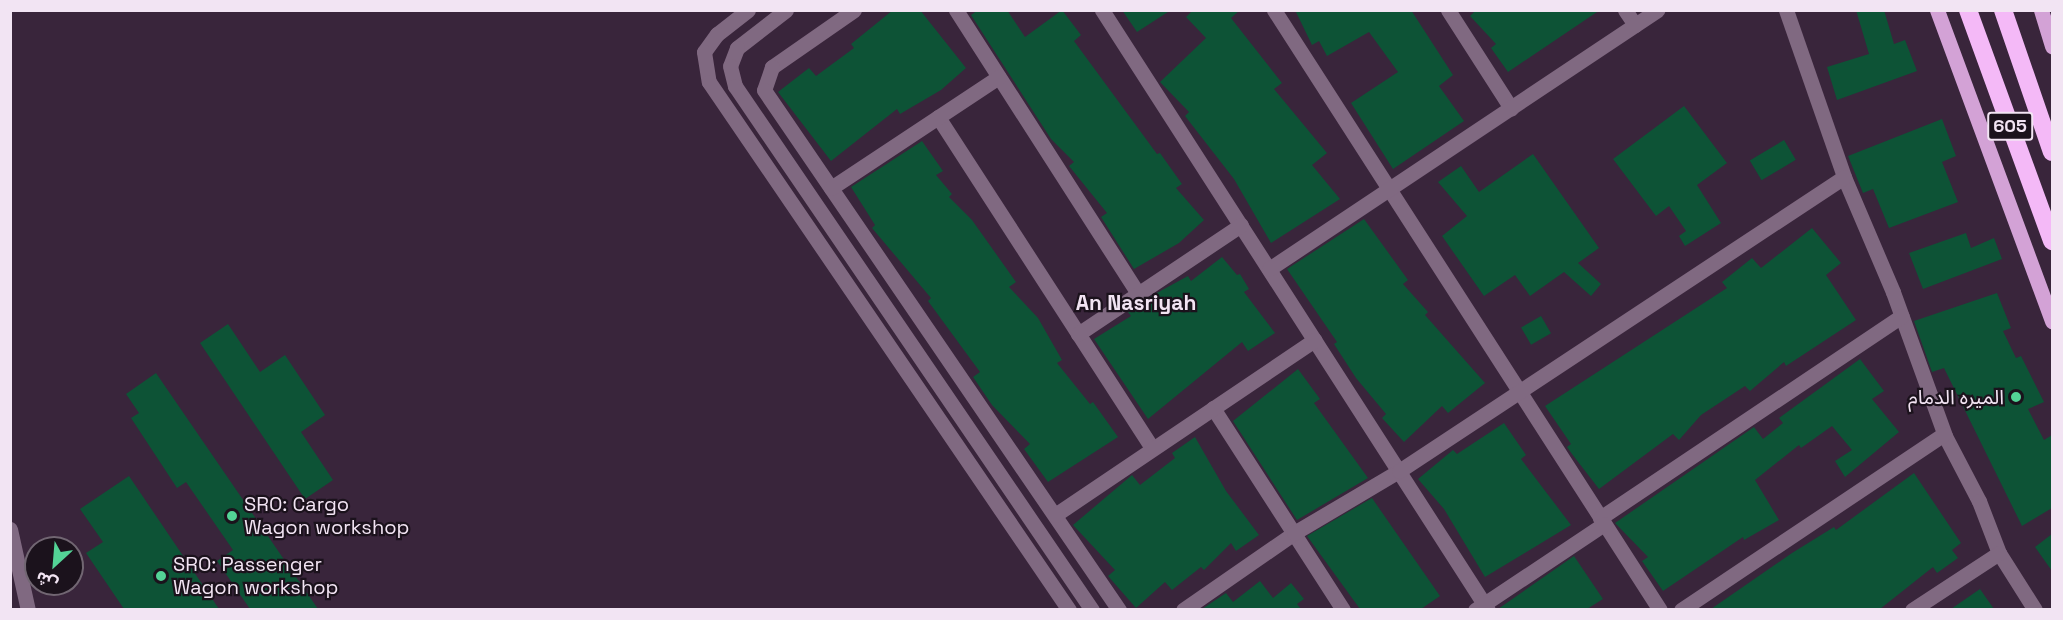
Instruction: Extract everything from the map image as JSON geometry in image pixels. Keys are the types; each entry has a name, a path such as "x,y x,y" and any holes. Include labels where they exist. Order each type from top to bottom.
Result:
{"highway":[{"name":"605","path":"1968,10 2052,241"},
{"name":"605","path":"2003,10 2052,152"}],"main road":[{"path":"1937,10 2052,321"},
{"path":"2041,10 2052,46"}],"street":[{"path":"748,10 717,34 704,52 709,82 1069,609"},
{"path":"786,10 737,48 730,66 735,86 1092,609"},
{"path":"854,10 772,67 765,81 764,90 1119,609"},
{"path":"956,10 1138,293"},
{"path":"1102,10 1399,471 1482,608 1602,520 1902,316"},
{"path":"1274,10 1660,609"},
{"path":"1448,10 1511,108"},
{"path":"1625,10 1635,25"},
{"path":"1269,269 1657,10"},
{"path":"1786,10 1844,177 1902,316 1944,434 1979,501 1999,553 2036,609"},
{"path":"831,188 999,77"},
{"path":"938,117 1152,448"},
{"path":"1183,609 1294,533 1399,471 1844,177"},
{"path":"1078,334 1240,225"},
{"path":"1055,515 1314,340"},
{"path":"1212,408 1343,609"},
{"path":"1681,609 1944,434"},
{"path":"10,529 28,609"},
{"path":"1912,609 1999,553"}],"building":[{"path":"893,10 920,10 966,68 941,90 900,114 897,109 831,161 778,92 809,68 816,76 854,48 851,44"},
{"path":"978,10 1007,10 1025,37 1062,10 1081,35 1074,41 1157,154 1160,153 1182,184 1176,188 1204,220 1179,243 1134,269 1101,217 1107,213 1069,166 1074,162 1051,139 971,15"},
{"path":"1122,10 1171,10 1137,32"},
{"path":"1193,10 1240,10 1231,18 1282,83 1274,89 1327,153 1312,165 1340,199 1271,243 1234,179 1185,116 1189,112 1160,82 1206,38 1186,17"},
{"path":"1295,10 1411,10 1453,75 1439,86 1464,121 1393,169 1351,103 1398,72 1369,32 1327,56 1319,41 1312,45"},
{"path":"1476,10 1600,10 1508,72 1491,48 1496,44 1470,16"},
{"path":"1856,10 1884,10 1894,44 1905,40 1917,71 1837,100 1827,67 1869,54"},
{"path":"1684,106 1727,163 1697,185 1721,223 1685,246 1679,236 1686,231 1669,206 1656,216 1613,159"},
{"path":"1942,119 1956,156 1942,162 1958,202 1889,228 1873,189 1863,193 1848,156"},
{"path":"1784,140 1796,160 1762,180 1750,161"},
{"path":"922,141 943,171 936,175 952,194 949,197 972,220 1016,282 1009,287 1038,318 1062,360 1057,363 1090,404 1093,402 1118,437 1048,482 1024,449 1030,444 992,405 973,377 980,372 928,301 931,298 872,228 875,225 851,187"},
{"path":"1533,154 1599,248 1578,263 1601,284 1591,296 1564,272 1530,296 1515,275 1484,296 1442,236 1467,216 1438,182 1461,166 1479,192"},
{"path":"1364,219 1408,280 1403,284 1428,312 1425,315 1485,383 1448,413 1442,406 1404,442 1382,418 1386,414 1356,378 1334,344 1337,342 1287,269"},
{"path":"1812,228 1841,263 1826,275 1856,320 1786,366 1784,362 1750,391 1745,386 1701,415 1679,440 1673,434 1599,489 1567,447 1571,444 1545,406 1727,288 1722,282 1752,258 1761,268"},
{"path":"1966,233 1971,248 1994,238 2002,259 1923,289 1909,253"},
{"path":"1222,257 1237,275 1240,274 1249,289 1244,292 1275,333 1248,351 1242,342 1148,419 1094,339 1131,316 1128,312 1153,295 1188,276 1191,281"},
{"path":"1997,293 2011,328 2003,331 2016,358 2021,356 2044,402 2028,409 2044,440 2052,435 2052,508 2022,526 1944,368 1932,372 1914,321"},
{"path":"1541,316 1551,333 1531,345 1521,328"},
{"path":"228,324 260,372 285,355 325,415 301,432 333,480 305,499 200,343"},
{"path":"1860,359 1884,391 1872,399 1899,432 1845,477 1835,461 1852,450 1832,426 1801,448 1799,445 1755,480 1779,520 1744,540 1743,537 1663,591 1642,561 1648,557 1615,523 1754,427 1763,439 1783,423 1779,418"},
{"path":"1298,369 1320,399 1314,403 1368,478 1297,520 1233,421"},
{"name":"SRO: Cargo Wagon workshop","path":"156,373 318,609 250,609 217,561 233,550 186,482 177,488 131,418 139,413 126,394"},
{"path":"1504,423 1526,455 1521,459 1571,525 1485,577 1444,509 1418,479 1453,450 1457,454"},
{"path":"1195,437 1226,491 1259,535 1236,551 1231,543 1204,570 1201,567 1172,590 1165,582 1136,608 1108,576 1115,570 1073,525 1132,475 1140,485 1175,458 1172,453"},
{"path":"1914,473 1961,543 1952,550 1958,558 1937,573 1933,567 1880,609 1711,609 1792,553 1834,527 1836,530"},
{"name":"SRO: Passenger Wagon workshop","path":"129,476 219,609 124,609 86,553 103,542 80,509"},
{"path":"1372,498 1440,596 1421,609 1360,609 1307,536"},
{"path":"2052,534 2052,571 2035,547"},
{"path":"1574,556 1603,599 1587,609 1498,609"},
{"path":"1260,581 1273,598 1291,583 1304,599 1297,604 1301,609 1202,609 1226,593 1233,602"},
{"path":"1980,589 1994,609 1951,609"}],"place":[{"name":"الميره الدمام","path":"2016,397"},
{"name":"SRO: Cargo Wagon workshop","path":"232,516"},
{"name":"SRO: Passenger Wagon workshop","path":"161,576"}],"district":[{"name":"An Nasriyah","path":"1136,303"}]}
